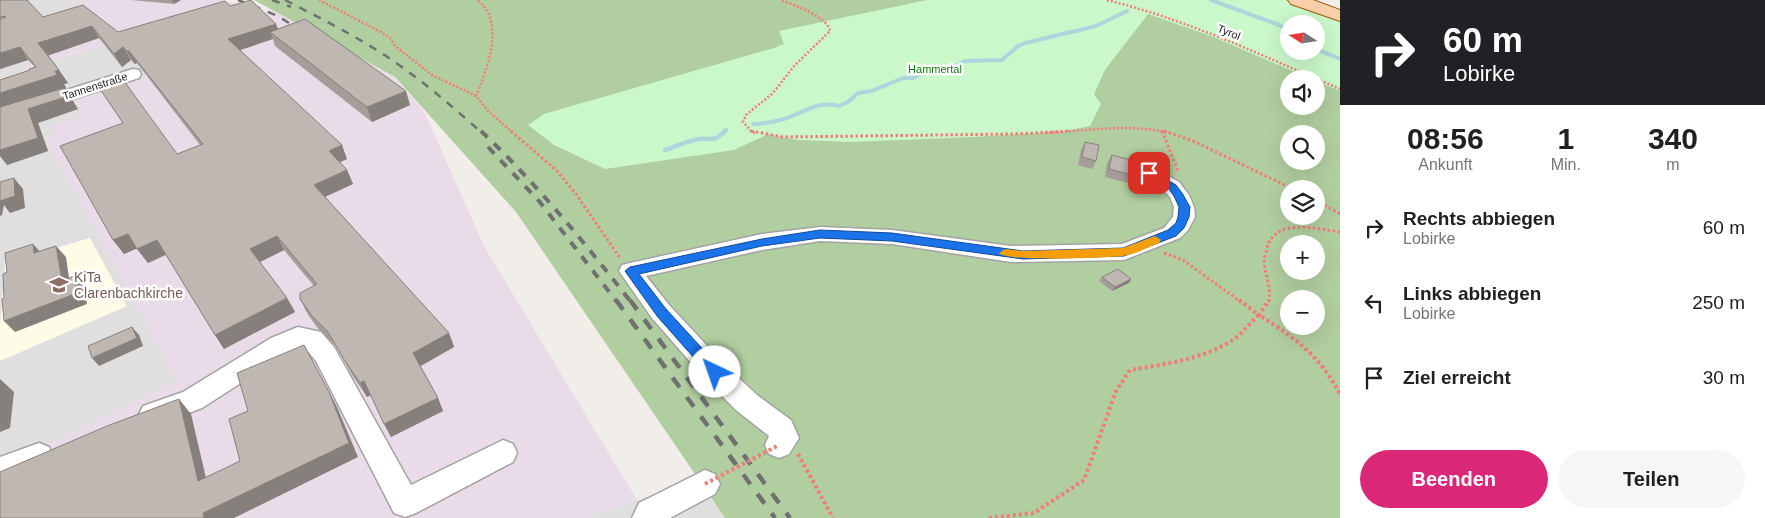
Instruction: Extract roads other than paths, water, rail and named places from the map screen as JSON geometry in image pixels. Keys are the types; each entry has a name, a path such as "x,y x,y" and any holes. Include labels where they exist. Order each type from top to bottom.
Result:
{"main road":[{"path":"1297,0 1340,16"}],"street":[{"name":"Tannenstraße","path":"0,117 134,74"},
{"path":"787,447 781,429 768,417 747,403 715,372 662,312 630,271 762,242 820,234 892,237 1023,255 1124,252 1172,233 1180,225 1184,207 1179,195 1172,187 1149,173"},
{"path":"127,424 192,400 280,345 298,337 312,338 326,354 405,503 503,453"},
{"path":"0,470 61,448"},
{"path":"647,518 650,513 705,484"}],"waterway":[{"path":"1211,0 1280,26"},
{"path":"753,124 780,120 817,106 839,106 848,102 858,93 872,91 903,78 913,78 918,75 950,69 965,61 1002,60 1018,46 1025,43 1096,26 1127,11"},
{"path":"1325,53 1340,59"},
{"path":"665,150 700,139 713,139 725,131"}],"railway":[{"path":"238,0 278,16 303,32"},
{"path":"272,0 291,7"},
{"path":"285,0 353,36 392,60 438,95 482,133"},
{"path":"481,131 559,213 631,302"},
{"path":"488,147 539,201 617,302"},
{"path":"616,300 775,518"},
{"path":"630,300 790,518"}],"place":[{"name":"KiTa Clarenbachkirche","path":"59,285"}],"park label":[{"name":"Hammertal","path":"935,69"}]}
